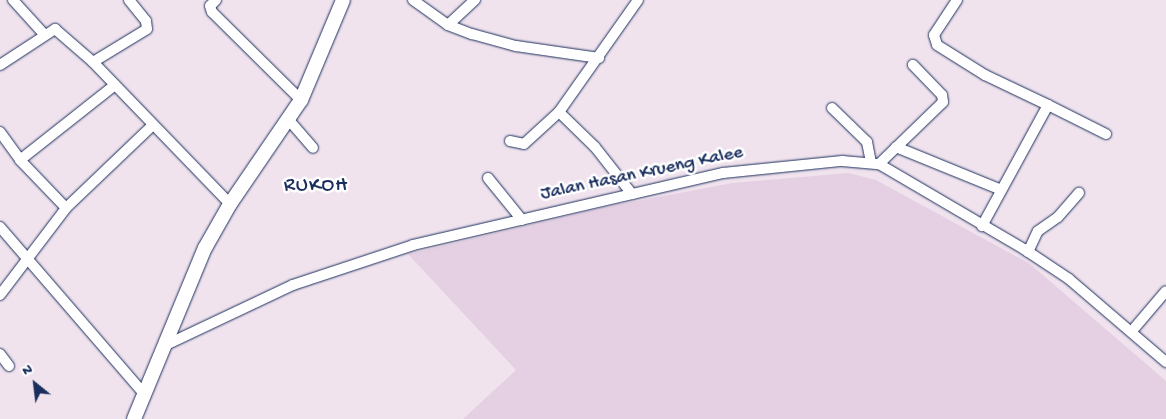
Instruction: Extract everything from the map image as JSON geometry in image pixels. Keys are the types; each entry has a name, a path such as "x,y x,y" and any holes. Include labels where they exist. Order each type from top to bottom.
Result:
{"street":[{"path":"13,0 42,34"},
{"path":"93,62 147,29 146,21 129,0"},
{"path":"216,0 210,6 212,12 301,100"},
{"path":"134,419 168,344 205,248 230,204 301,100 343,0"},
{"path":"413,0 448,25 516,46 599,58"},
{"path":"448,25 475,0"},
{"path":"510,141 524,144 559,112 599,58 638,0"},
{"path":"957,0 934,34 934,41 984,75 1106,134"},
{"path":"0,65 18,55 42,34 55,29 93,62 230,204"},
{"path":"875,163 896,146 944,100 913,65"},
{"path":"20,160 115,85"},
{"path":"982,226 999,189 1048,105"},
{"path":"832,108 867,142 875,163 1028,252 1069,279 1166,362"},
{"path":"559,112 596,147 632,194"},
{"path":"288,119 313,148"},
{"path":"0,296 28,256 66,208 153,125"},
{"path":"0,132 20,160 66,208"},
{"path":"896,146 999,189"},
{"name":"Jalan Hasan Krueng Kalee","path":"168,344 272,293 319,275 413,245 723,173 780,165 875,163"},
{"path":"488,178 522,220"},
{"path":"1028,252 1038,231 1058,217 1079,193"},
{"path":"0,227 28,256 145,395"},
{"path":"1132,332 1166,291"},
{"path":"0,354 9,366"}],"shaded area":[{"path":"848,173 876,180 1030,264 1166,381 1166,419 463,419 516,370 408,254 605,207 732,183"}],"district":[{"name":"RUKOH","path":"316,187"}]}
